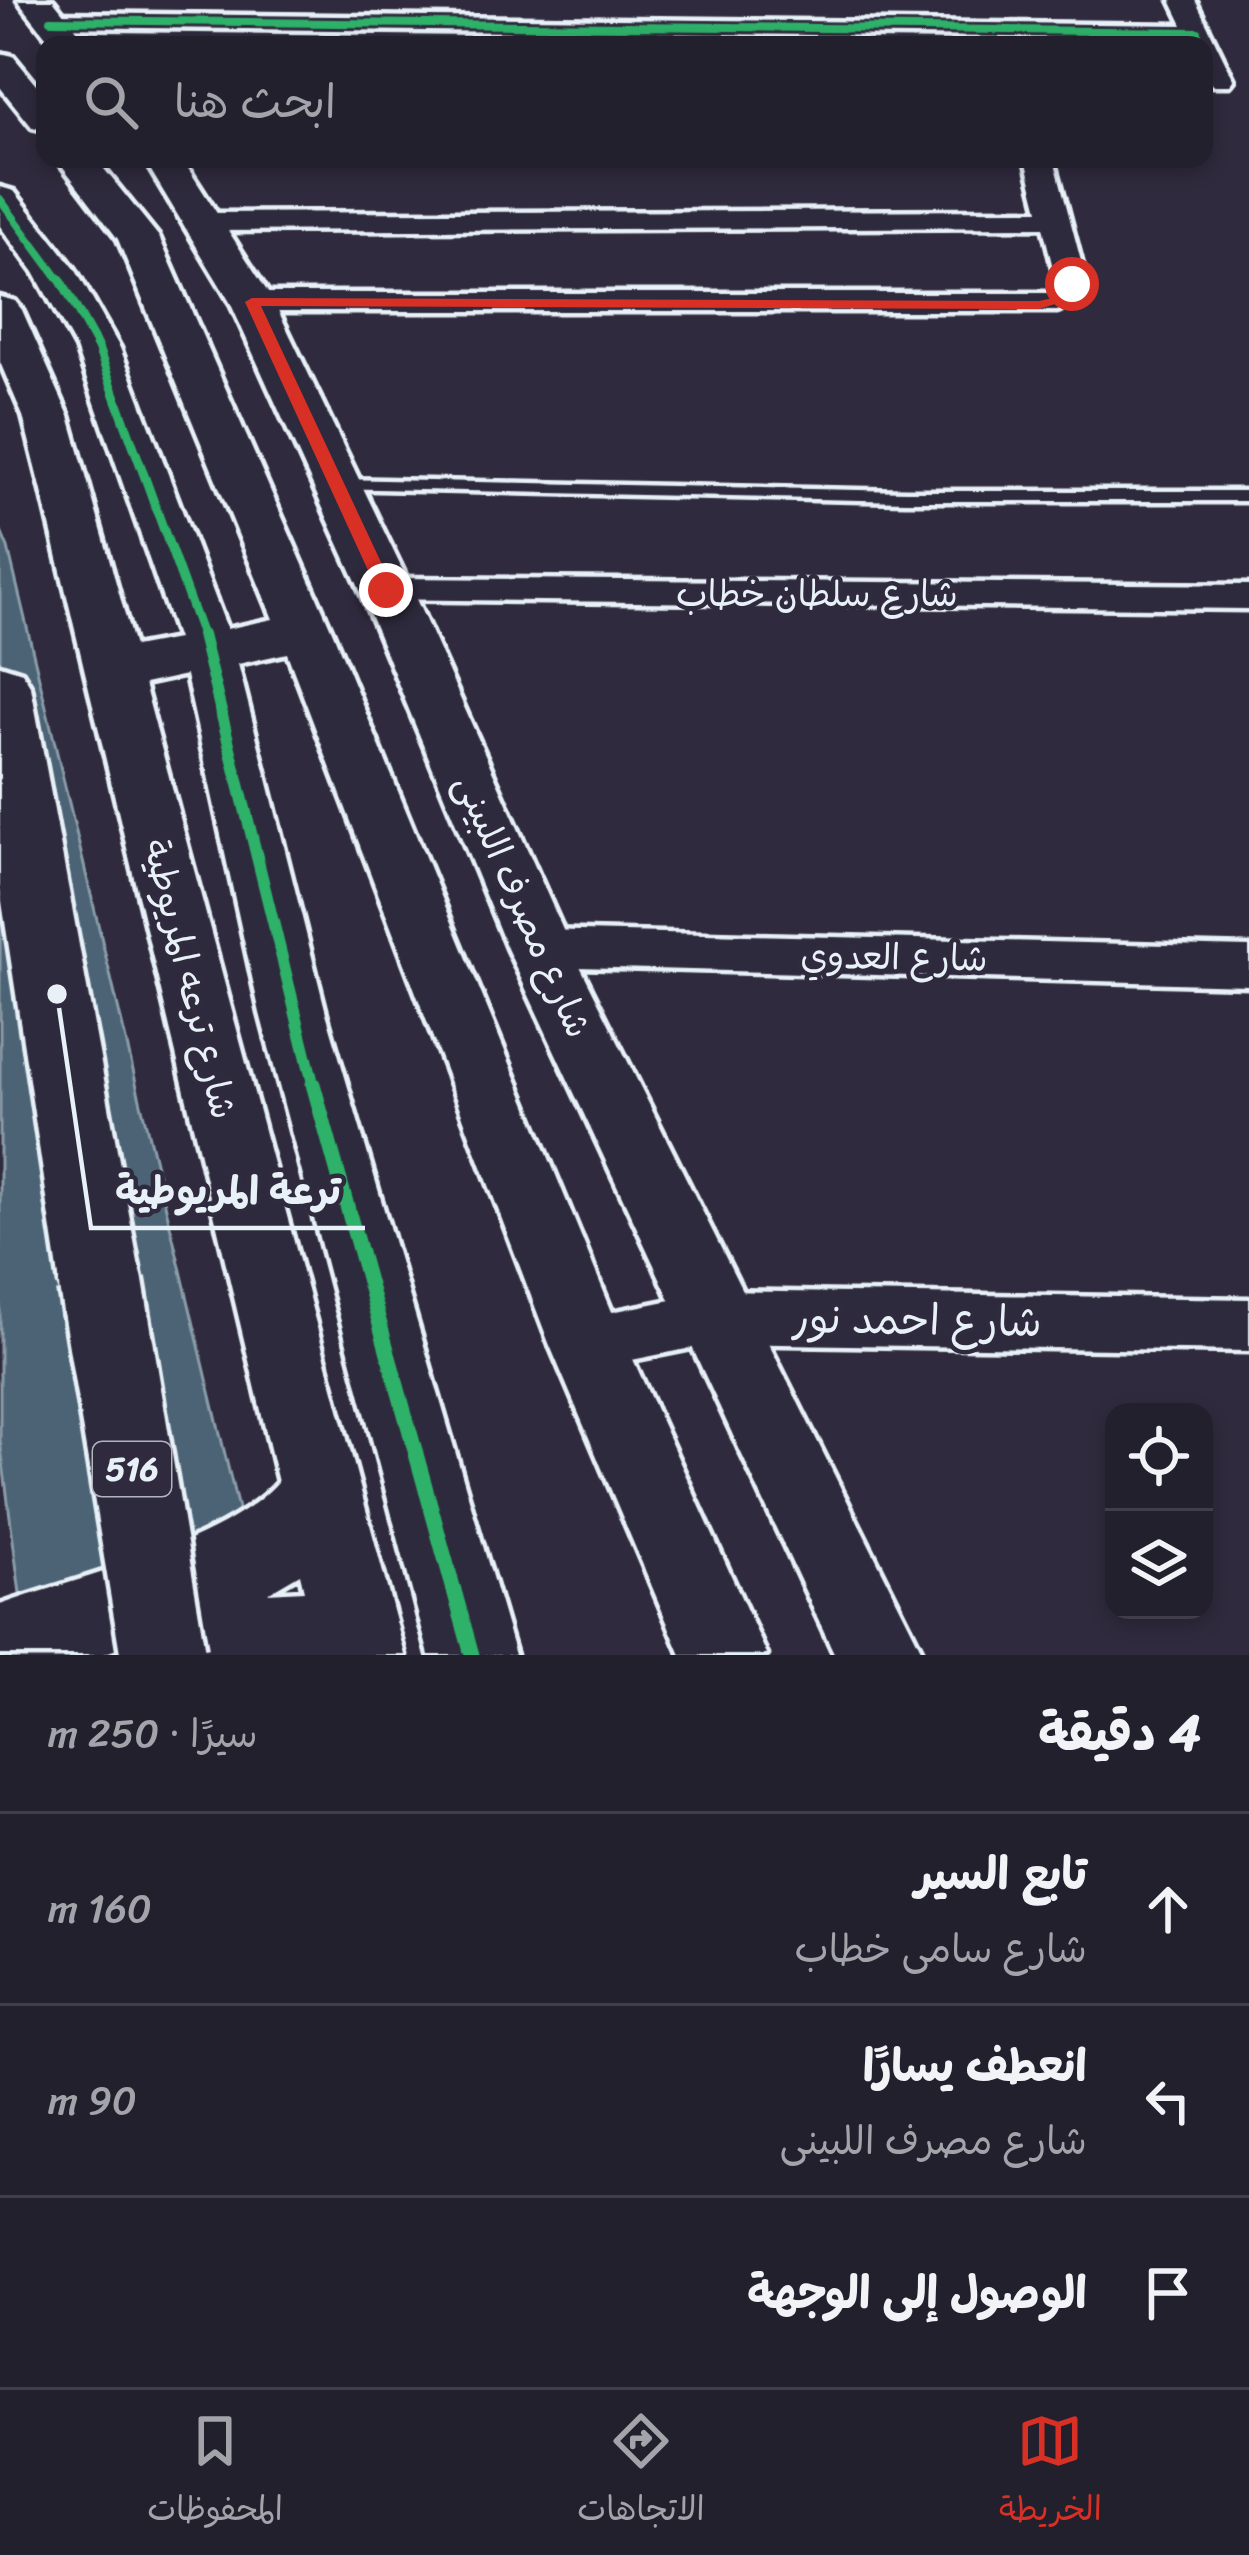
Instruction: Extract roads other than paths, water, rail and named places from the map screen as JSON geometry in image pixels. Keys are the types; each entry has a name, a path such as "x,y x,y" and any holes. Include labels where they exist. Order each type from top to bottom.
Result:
{"highway":[{"name":"516","path":"0,687 164,1655"}],"main road":[{"path":"0,64 36,108"},
{"path":"83,168 138,237 305,631 587,1343 724,1655"},
{"name":"شارع مصرف اللبينى","path":"168,168 252,302 386,590 538,948 881,1655"},
{"path":"0,199 54,269 98,347 208,651 293,1013 472,1655"},
{"name":"شارع ترعه المريوطية","path":"0,310 46,416 360,1649"},
{"path":"113,671 305,631"},
{"path":"0,1648 242,1562 286,1535 319,1497"},
{"path":"198,1655 275,1632 318,1633 360,1649"}],"street":[{"path":"736,0 740,28"},
{"path":"1013,0 1028,36"},
{"path":"1183,0 1199,36"},
{"path":"53,22 740,28 971,36"},
{"path":"1085,36 1198,32"},
{"path":"1213,80 1249,80"},
{"path":"252,302 1057,302 1069,295 1072,284 1043,168"},
{"path":"200,222 1057,218"},
{"name":"شارع سلطان خطاب","path":"386,590 1249,597"},
{"name":"شارع العدوي","path":"538,948 1249,966"},
{"name":"شارع احمد نور","path":"587,1343 716,1317 1249,1325"}],"lane":[{"path":"336,484 883,495 1249,496"}],"water":[{"path":"0,529 273,1655 28,1655 0,1440"}],"place":[{"name":"ترعة المريوطية","path":"57,994"}]}
